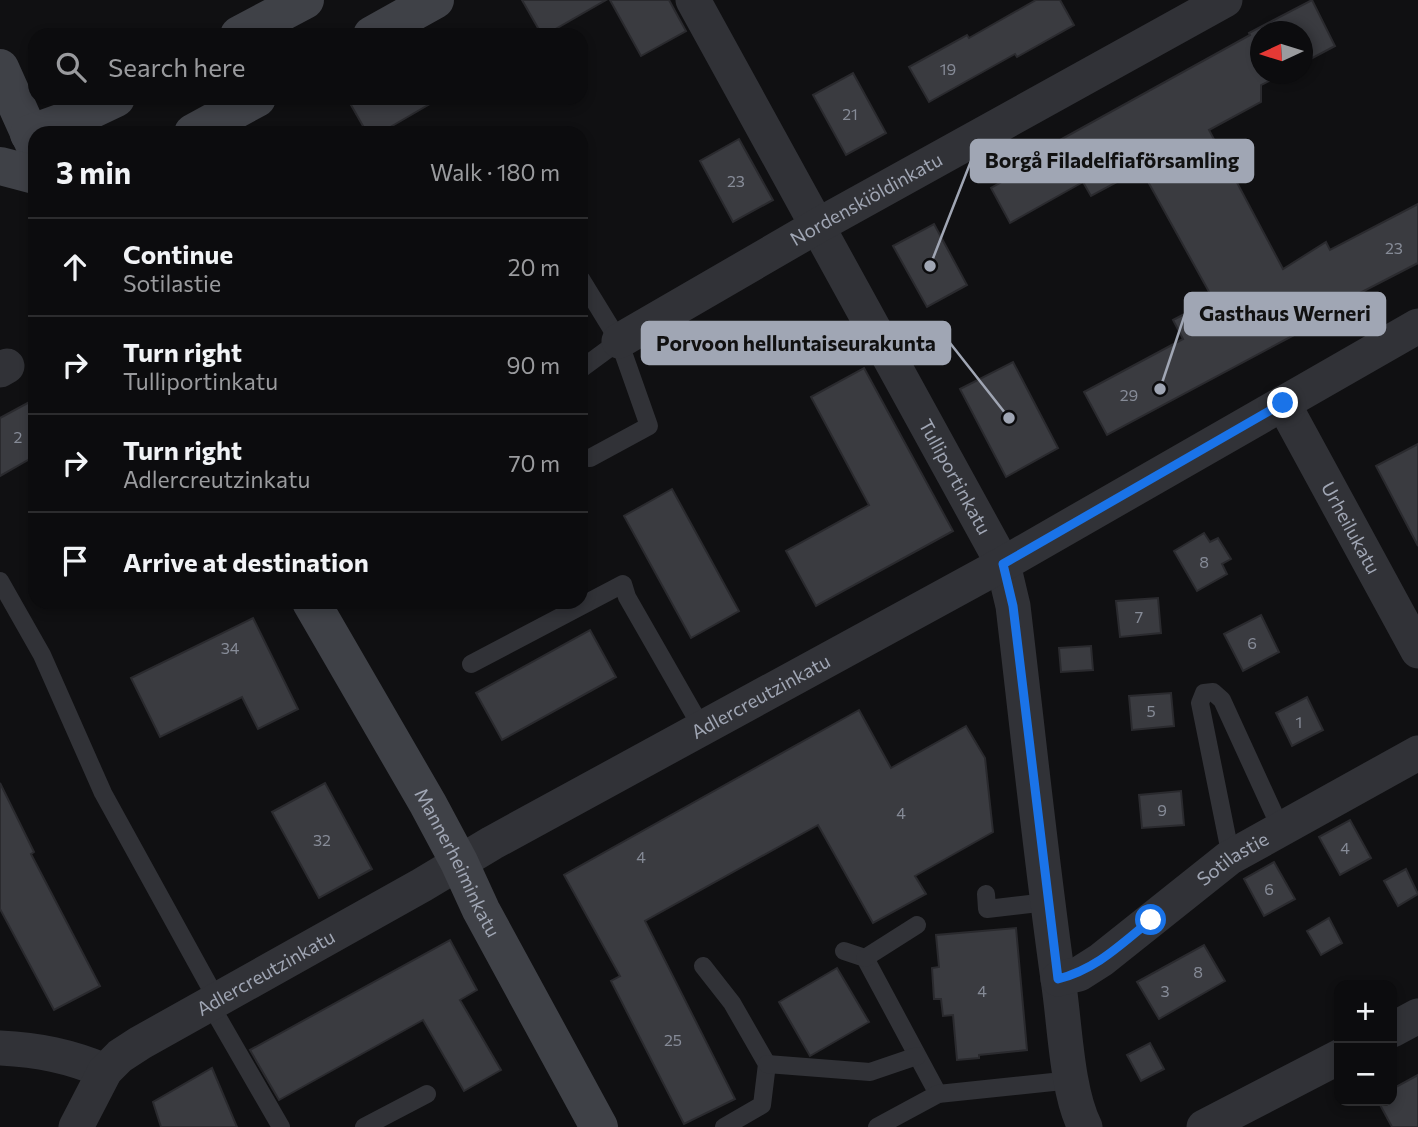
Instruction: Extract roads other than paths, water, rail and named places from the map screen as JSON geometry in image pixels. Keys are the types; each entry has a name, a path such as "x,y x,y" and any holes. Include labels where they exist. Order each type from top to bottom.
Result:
{"main road":[{"path":"252,28 305,0"},
{"path":"385,28 435,0"},
{"path":"0,68 21,136"},
{"path":"50,126 101,105"},
{"path":"206,126 244,105"},
{"path":"0,166 28,173"},
{"name":"Mannerheiminkatu","path":"315,609 459,862 481,910 599,1127"}],"street":[{"name":"Tulliportinkatu","path":"693,0 1003,564 1013,606 1047,902 1072,1080 1077,1111 1084,1127"},
{"name":"Nordenskiöldinkatu","path":"619,341 819,225 1225,0"},
{"name":"Adlercreutzinkatu","path":"105,1071 139,1043 459,862 1003,564 1418,326"},
{"name":"Urheilukatu","path":"1283,403 1418,651"},
{"name":"Sotilastie","path":"1058,979 1079,974 1101,960 1231,857 1418,753"},
{"path":"1397,1027 1418,1016"},
{"path":"0,1048 29,1049 67,1056 105,1071 76,1127"},
{"path":"1204,1127 1334,1060"}],"lane":[{"path":"588,290 619,341 649,426 590,458"},
{"path":"588,364 619,341"},
{"path":"0,581 42,655 103,793 281,1127"},
{"path":"588,602 623,584 627,597 702,728"},
{"path":"471,664 576,609"},
{"path":"1231,857 1200,703 1205,693 1213,692 1222,700 1281,829"},
{"path":"986,894 987,909 1047,902"},
{"path":"865,958 917,925"},
{"path":"844,951 865,958 938,1094"},
{"path":"703,966 732,1003 767,1064 762,1105 724,1127"},
{"path":"767,1064 870,1072 917,1056"},
{"path":"877,1127 938,1094 1072,1080"},
{"path":"364,1127 426,1094"}],"place":[{"name":"Borgå Filadelfiaförsamling","path":"930,266"},
{"name":"Gasthaus Werneri","path":"1160,389"},
{"name":"Porvoon helluntaiseurakunta","path":"1009,418"}]}
